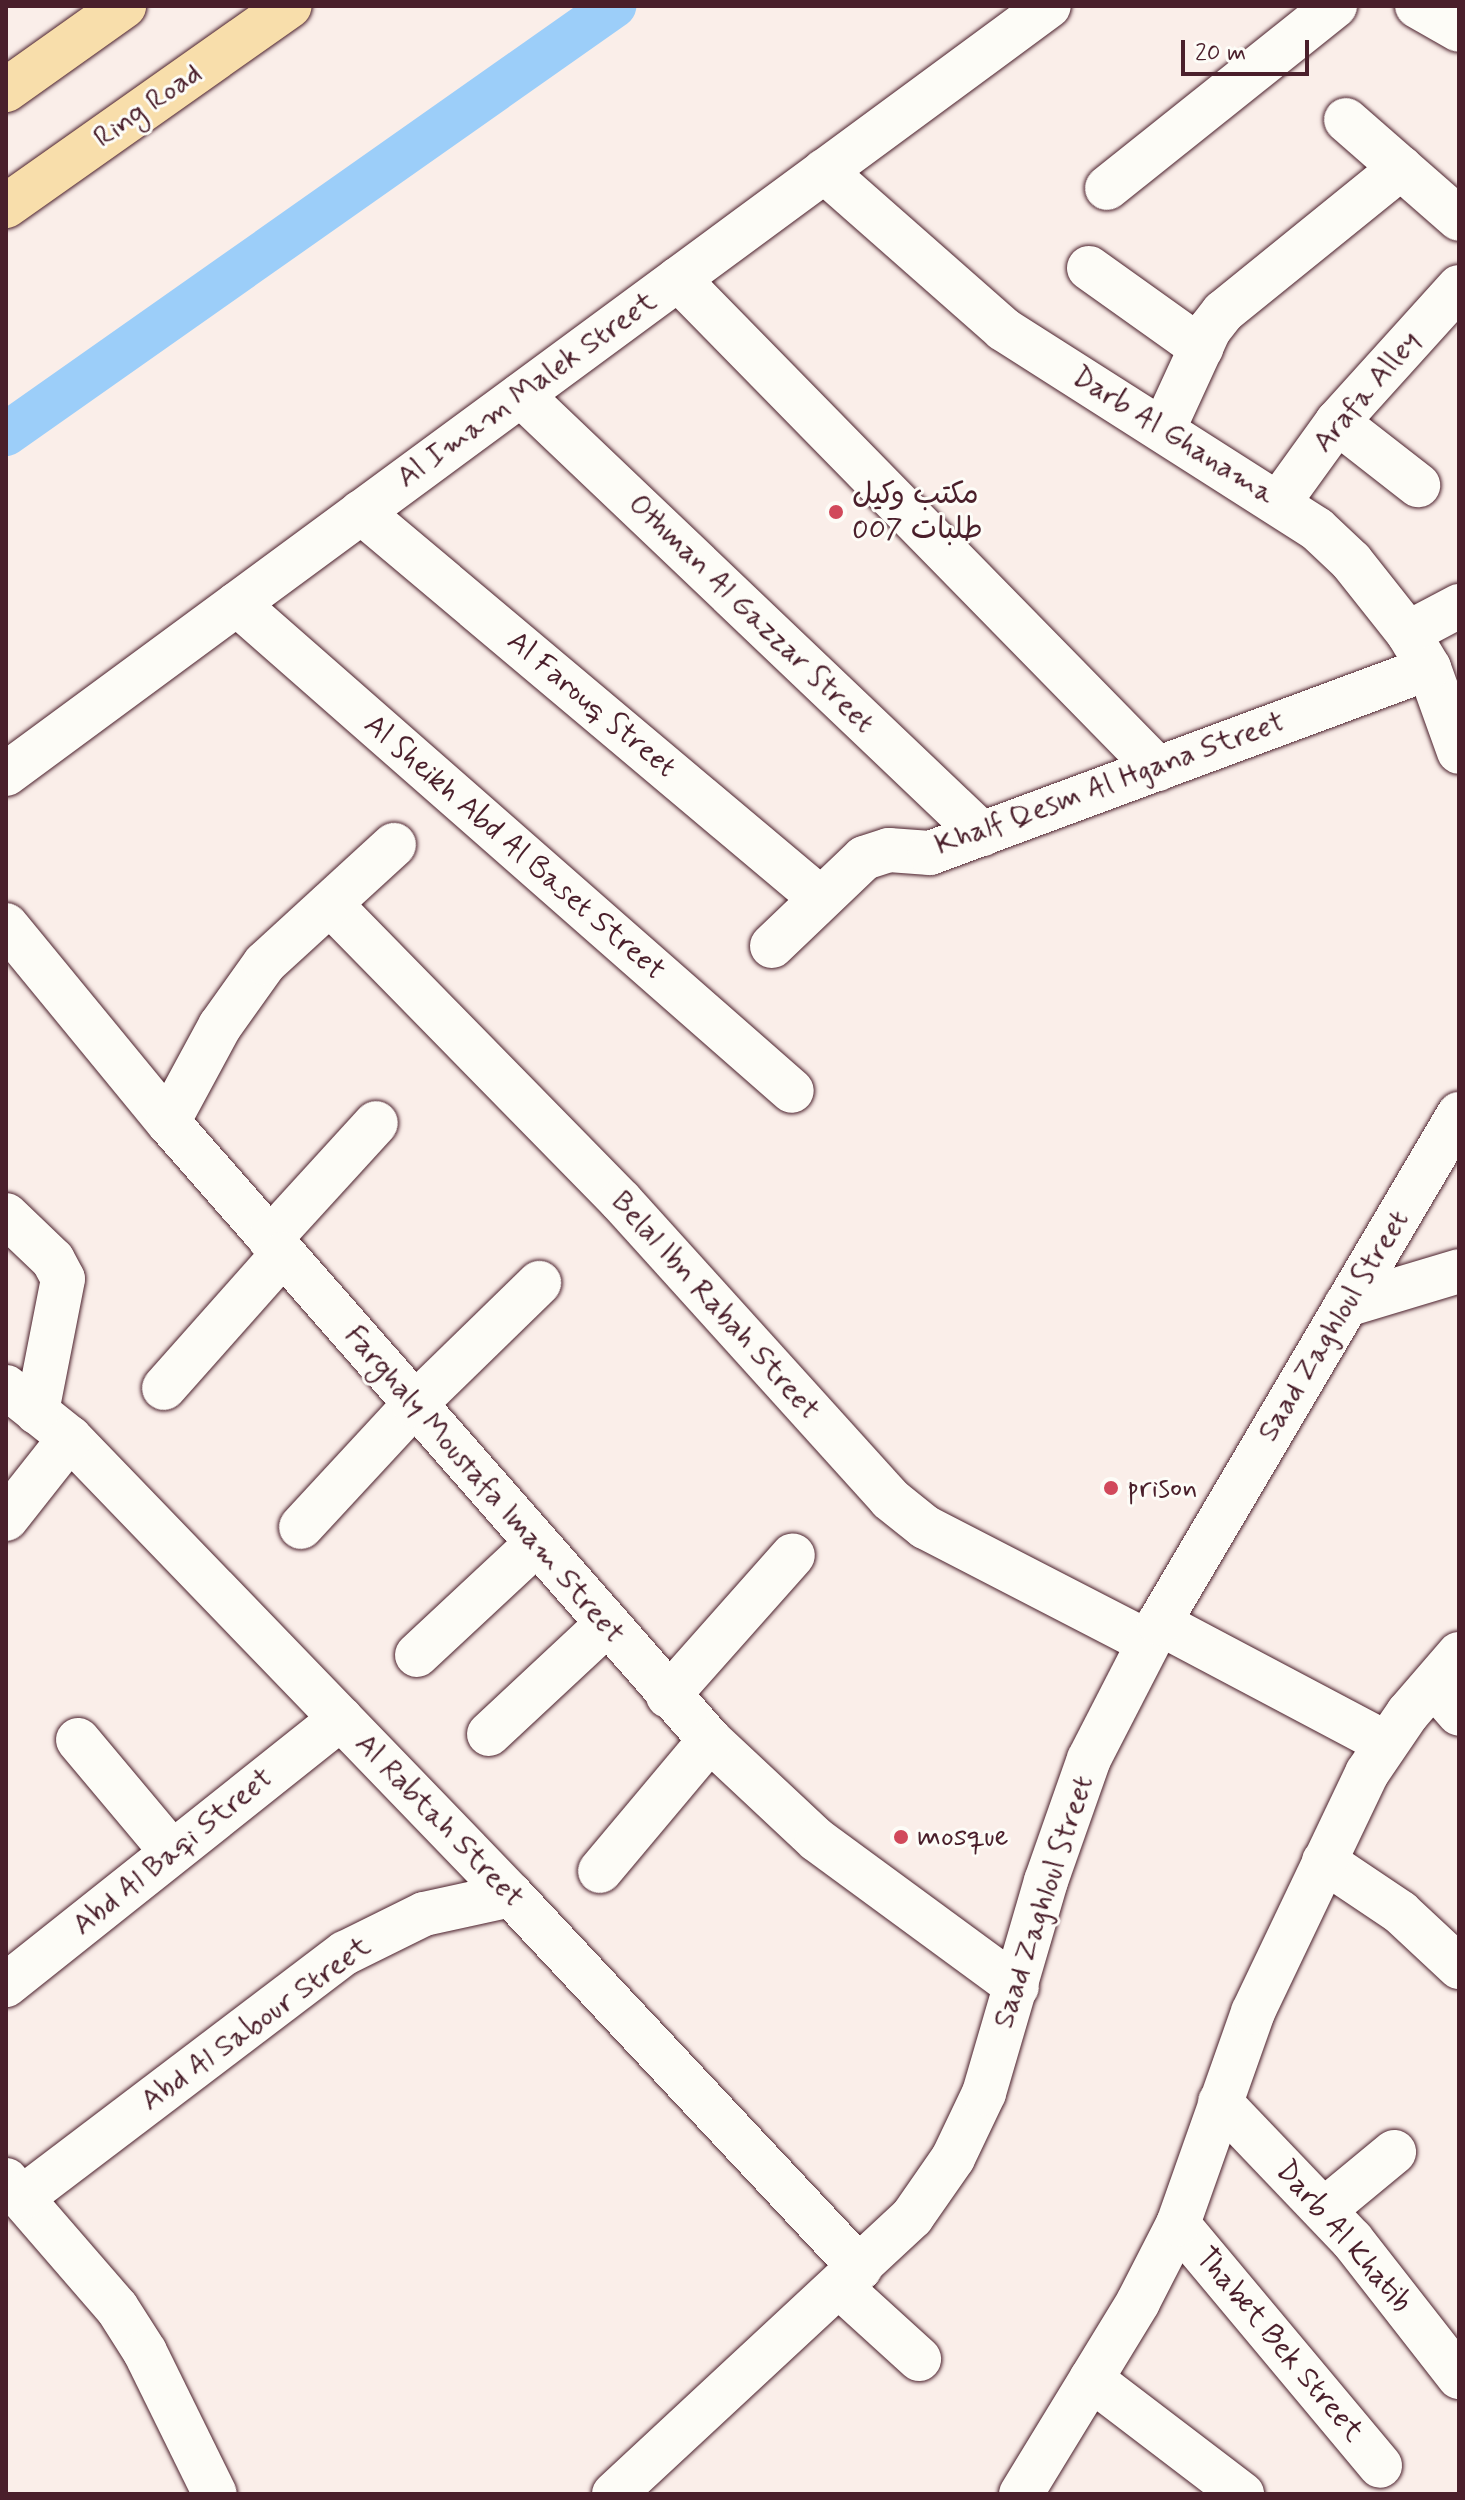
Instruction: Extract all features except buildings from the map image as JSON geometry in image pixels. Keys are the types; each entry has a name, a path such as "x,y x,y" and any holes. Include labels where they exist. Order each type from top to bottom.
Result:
{"highway":[{"path":"6,90 124,6"},
{"name":"Ring Road","path":"6,206 290,6"}],"street":[{"name":"Al Imam Malek Street","path":"6,774 1049,6"},
{"path":"1107,188 1335,6"},
{"path":"1417,6 1459,30"},
{"path":"1346,120 1459,219"},
{"path":"1164,428 1209,330 1240,296 1401,168"},
{"name":"Darb Al Ghanama","path":"824,171 1003,329 1280,501 1351,561 1419,651 1459,752"},
{"path":"1089,268 1201,348"},
{"path":"678,279 1158,769"},
{"name":"Arafa Alley","path":"1280,501 1337,422 1459,287"},
{"name":"Othman Al Gazzar Street","path":"521,395 982,834"},
{"path":"1337,422 1418,485"},
{"name":"Al Farouq Street","path":"361,512 820,898"},
{"name":"Al Sheikh Abd Al Baset Street","path":"237,604 792,1091"},
{"name":"Khalf Qesm Al Hgana Street","path":"772,946 853,866 876,853 930,853 1158,769 1419,651 1459,606"},
{"path":"168,1122 242,992 394,845"},
{"name":"Belal Ibn Rabah Street","path":"330,904 621,1201 907,1514 1386,1743"},
{"name":"Farghaly Moustafa Imam Street","path":"6,925 168,1122 668,1696 710,1740 817,1840 1017,1987"},
{"name":"Saad Zaghloul Street","path":"614,2494 850,2278 912,2217 953,2158 984,2093 1070,1808 1153,1633 1459,1114"},
{"path":"164,1388 376,1123"},
{"path":"6,1215 53,1260 63,1279 38,1412 6,1519"},
{"path":"1346,1305 1459,1271"},
{"path":"301,1527 414,1405 539,1283"},
{"name":"Al Rabtah Street","path":"38,1412 511,1895 919,2359"},
{"path":"417,1655 536,1544"},
{"path":"668,1696 793,1555"},
{"path":"489,1734 606,1625"},
{"path":"1021,2494 1091,2379 1178,2224 1253,2012 1324,1861 1386,1743 1453,1691"},
{"name":"Abd Al Baqi Street","path":"6,1985 341,1719"},
{"path":"78,1740 172,1852"},
{"path":"600,1871 710,1740"},
{"path":"1324,1861 1400,1912 1459,1967"},
{"name":"Abd Al Sabour Street","path":"14,2188 345,1953 424,1914 511,1895"},
{"name":"Darb Al Khatib","path":"1220,2102 1324,2210 1459,2377"},
{"path":"1324,2210 1394,2152"},
{"path":"14,2188 86,2266 124,2319 215,2494"},
{"name":"Thabet Bek Street","path":"1178,2224 1380,2466"},
{"path":"1091,2379 1242,2494"}],"waterway":[{"path":"6,434 614,6"}],"place":[{"name":"مكتب وكيل طلبات 007","path":"836,512"},
{"name":"prison","path":"1111,1488"},
{"name":"mosque","path":"901,1837"}]}
